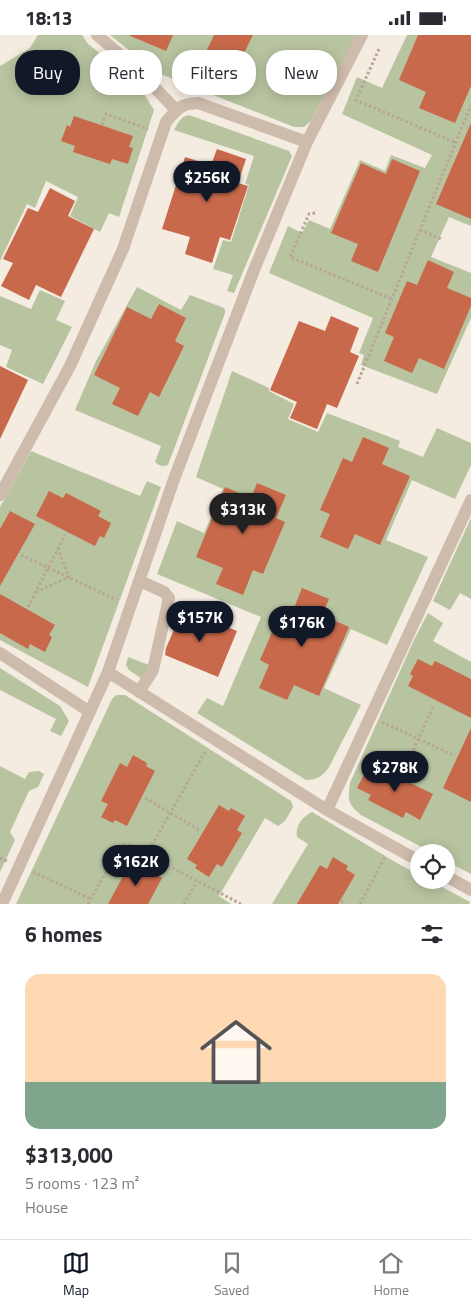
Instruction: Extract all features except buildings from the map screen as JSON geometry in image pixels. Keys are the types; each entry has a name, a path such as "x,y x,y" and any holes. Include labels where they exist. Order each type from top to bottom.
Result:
{"street":[{"path":"96,35 140,72 176,110"},
{"path":"2,904 108,672 174,479 254,270 307,142 362,35"},
{"path":"0,495 70,366 124,249 166,122 176,110 186,104 198,103 307,142"},
{"path":"327,810 471,500"},
{"path":"139,692 153,670 169,598 164,592 140,581"},
{"path":"0,653 90,712"},
{"path":"108,672 327,810 410,856"},
{"path":"455,881 471,890"}],"path":[{"path":"379,49 356,100 456,143"},
{"path":"357,384 471,105"},
{"path":"102,125 106,114 162,135"},
{"path":"315,213 310,214 290,257 392,299"},
{"path":"420,230 441,239"},
{"path":"28,607 65,535"},
{"path":"58,549 69,577"},
{"path":"21,555 131,606"},
{"path":"35,592 69,577"},
{"path":"403,773 433,707"},
{"path":"370,717 454,756"},
{"path":"147,854 213,738"},
{"path":"145,798 201,831"},
{"path":"88,904 121,845 126,844 241,904"},
{"path":"360,904 391,846"},
{"path":"19,865 92,899"},
{"path":"184,904 197,881"},
{"path":"341,901 346,904"}],"green space":[{"path":"38,35 82,35 88,44 96,50 90,50 90,95 145,95 154,110 119,217 109,213 100,232 70,216 78,197 46,181 35,208 27,204 0,261 0,66 15,57 15,95 80,95 80,50 27,50"},
{"path":"110,35 356,35 337,71 337,50 266,50 266,95 325,95 311,121 304,127 294,127 213,95 256,95 256,50 172,50 172,79 162,75 162,50 129,50"},
{"path":"407,35 471,35 471,226 449,217 431,257 471,273 471,318 437,394 361,365 364,355 359,353 373,318 269,273 288,226 302,233 309,220 330,229 360,160 385,171 391,155 425,168 432,155 342,114 357,77 382,88"},
{"path":"189,115 289,151 292,156 234,293 227,291 233,275 213,269 223,240 231,242 249,185 245,184 254,156 174,130 182,118"},
{"path":"137,287 181,310 190,295 225,310 168,465 164,466 155,462 161,446 75,410 96,361"},
{"path":"40,290 65,301 56,320 72,327 43,384 6,367 12,350 0,345 0,296 31,309"},
{"path":"232,371 269,388 269,391 294,404 288,419 318,432 327,413 400,441 398,447 423,457 437,428 471,443 471,465 455,499 412,480 386,540 428,557 387,645 351,629 324,688 361,705 329,767 322,775 313,779 306,780 197,713 207,698 223,706 261,617 157,574 177,521 204,533 223,489 196,477"},
{"path":"31,451 140,496 147,481 161,487 88,687 0,640 0,507"},
{"path":"471,518 471,599 460,593 450,610 433,601"},
{"path":"428,613 443,623 433,641 471,662 471,874 455,866 455,844 416,844 361,815 353,808 350,801 350,783"},
{"path":"128,657 149,665 142,679 129,670 126,665"},
{"path":"0,668 60,706 69,721 61,736 50,731 56,719 0,690"},
{"path":"116,695 125,695 291,801 293,807 285,821 278,826 265,818 219,896 231,904 16,904 112,699"},
{"path":"0,766 25,779 29,772 39,771 44,774 38,787 29,791 10,832 15,840 0,872"},
{"path":"312,812 410,870 410,889 446,889 470,902 469,904 272,904 308,844 297,837 298,826 305,816"}]}
